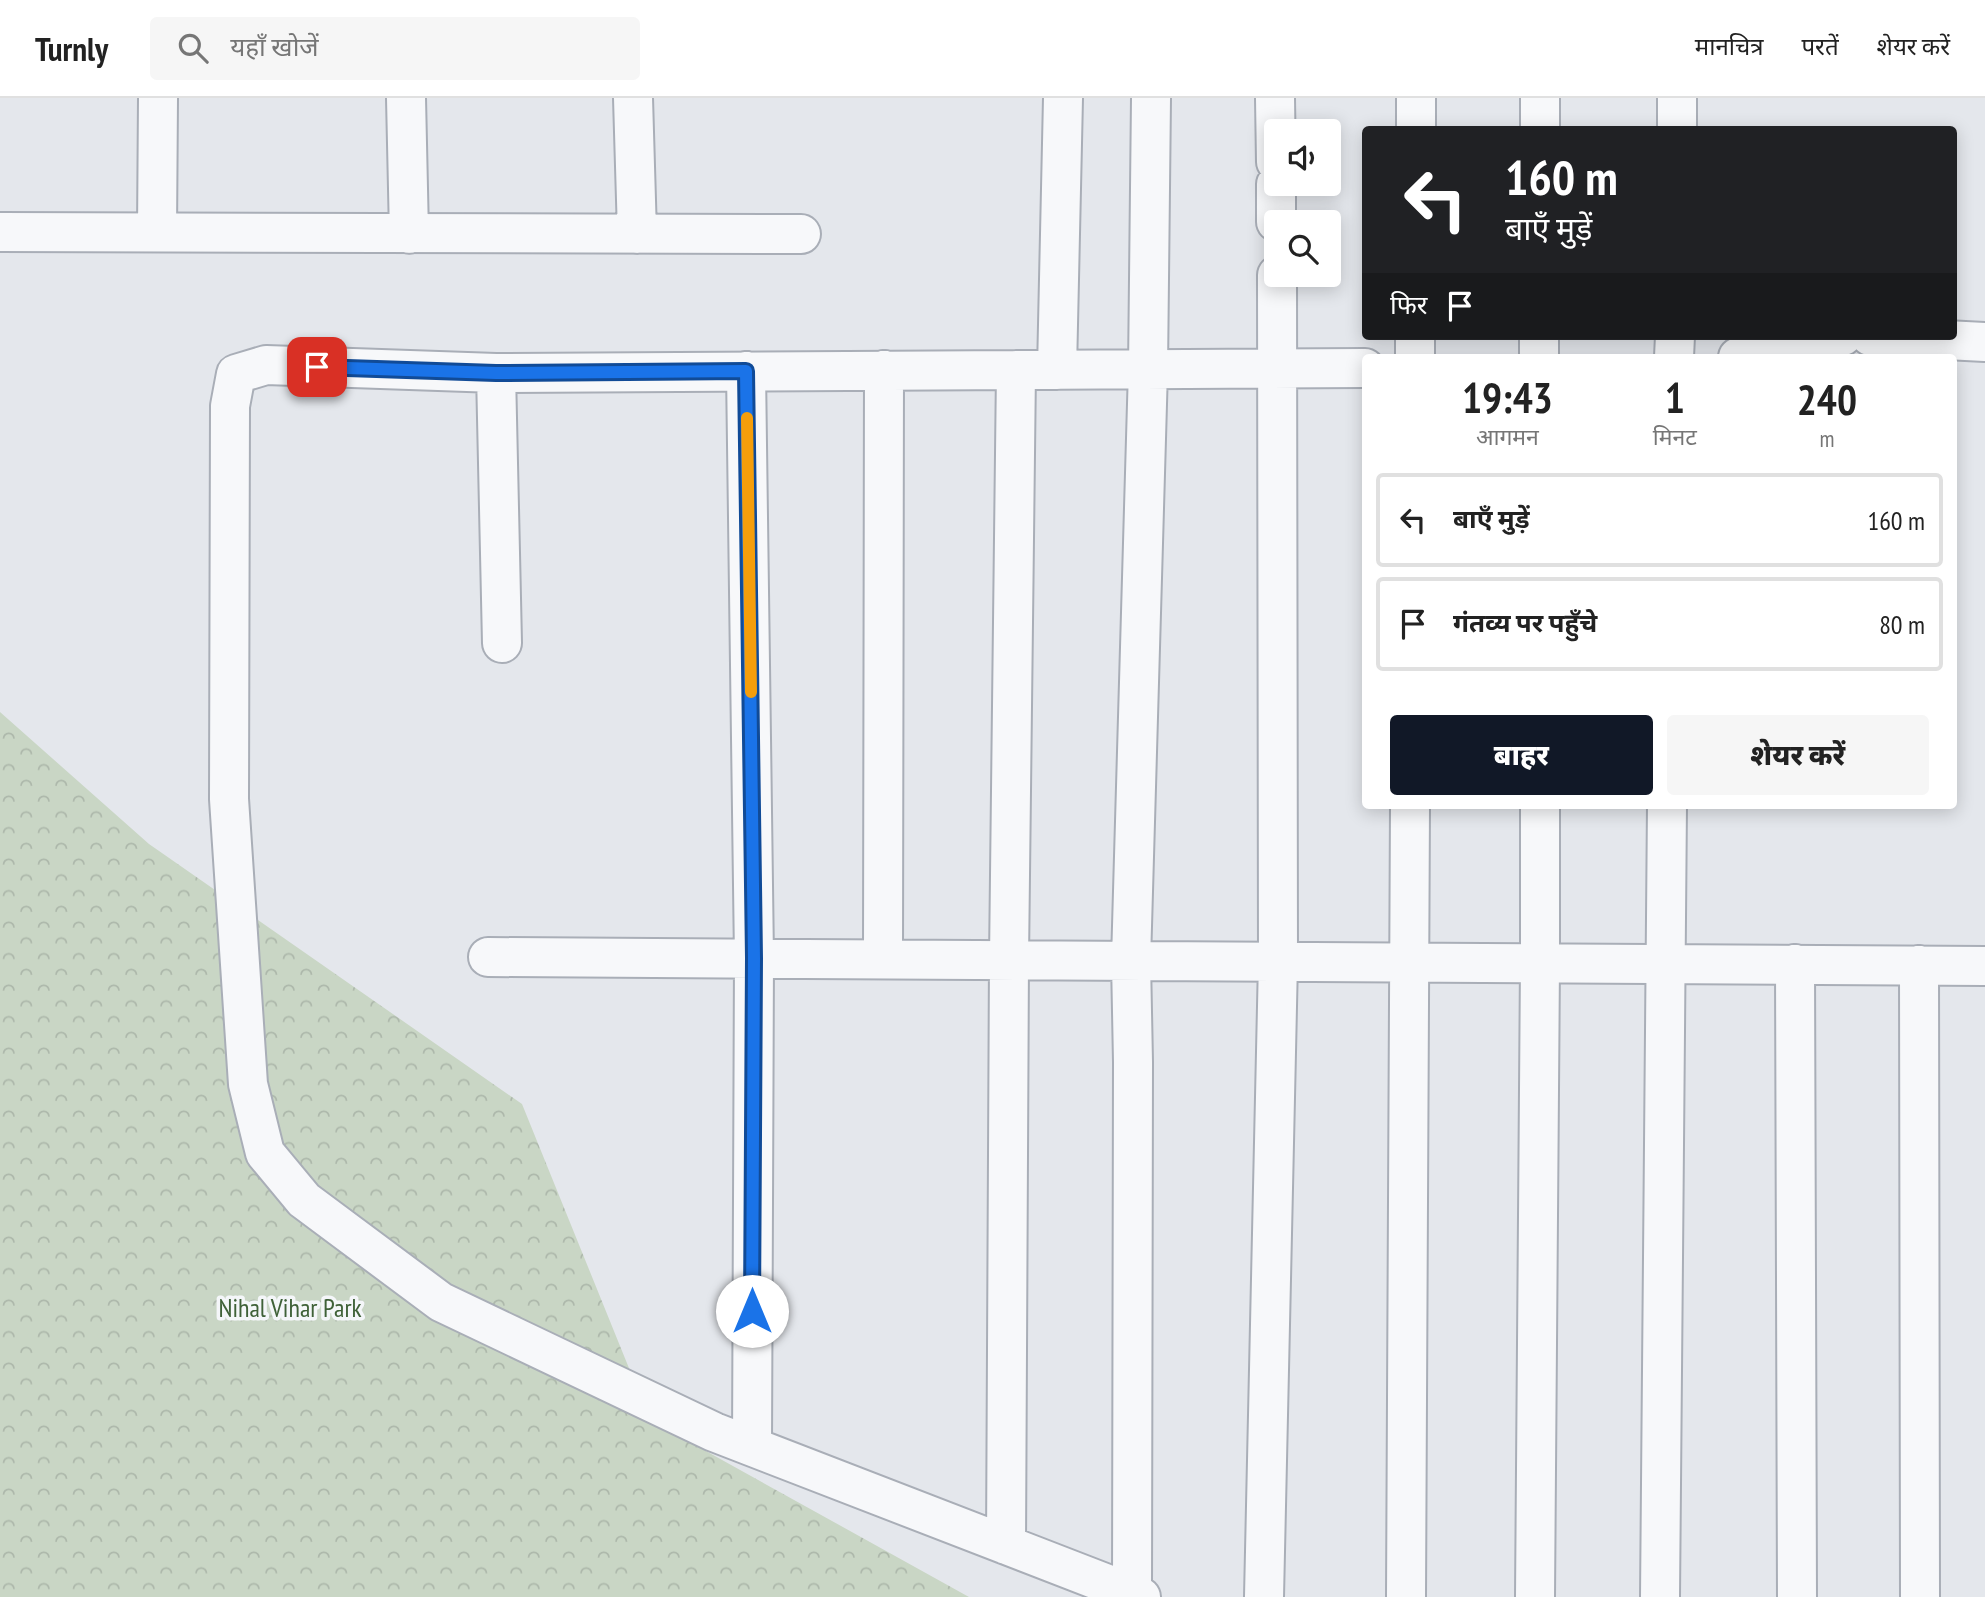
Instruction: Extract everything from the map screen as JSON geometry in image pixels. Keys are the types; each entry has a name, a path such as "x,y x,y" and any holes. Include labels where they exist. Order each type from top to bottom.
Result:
{"street":[{"path":"157,232 158,98"},
{"path":"406,98 409,233"},
{"path":"633,98 637,234"},
{"path":"1057,370 1063,98"},
{"path":"1151,98 1148,369 1131,961 1136,1595 702,1426 441,1302 304,1200 265,1153 248,1084 229,799 230,406 236,374 266,365 496,373 884,370 1057,370 1148,369 1277,368 1362,368"},
{"path":"1275,98 1275,119"},
{"path":"1416,98 1416,126"},
{"path":"1540,98 1540,126"},
{"path":"1677,98 1677,126"},
{"path":"0,232 801,234"},
{"path":"1264,1597 1278,961 1277,287"},
{"path":"1750,354 1812,340"},
{"path":"1947,340 1985,342"},
{"path":"883,958 884,370"},
{"path":"1006,1545 1016,370"},
{"path":"746,371 754,958 752,1447"},
{"path":"496,373 502,643"},
{"path":"1406,1597 1410,809"},
{"path":"1535,1597 1540,809"},
{"path":"1660,1597 1667,809"},
{"path":"488,957 1985,965"},
{"path":"1795,964 1797,1597"},
{"path":"1919,965 1920,1597"}],"green space":[{"name":"Nihal Vihar Park","path":"0,712 149,844 522,1104 650,1420 969,1597 0,1597"}],"slow traffic":[{"path":"747,418 751,692"}],"route":[{"path":"317,367 496,373 746,371 754,958 752,1311"}]}
